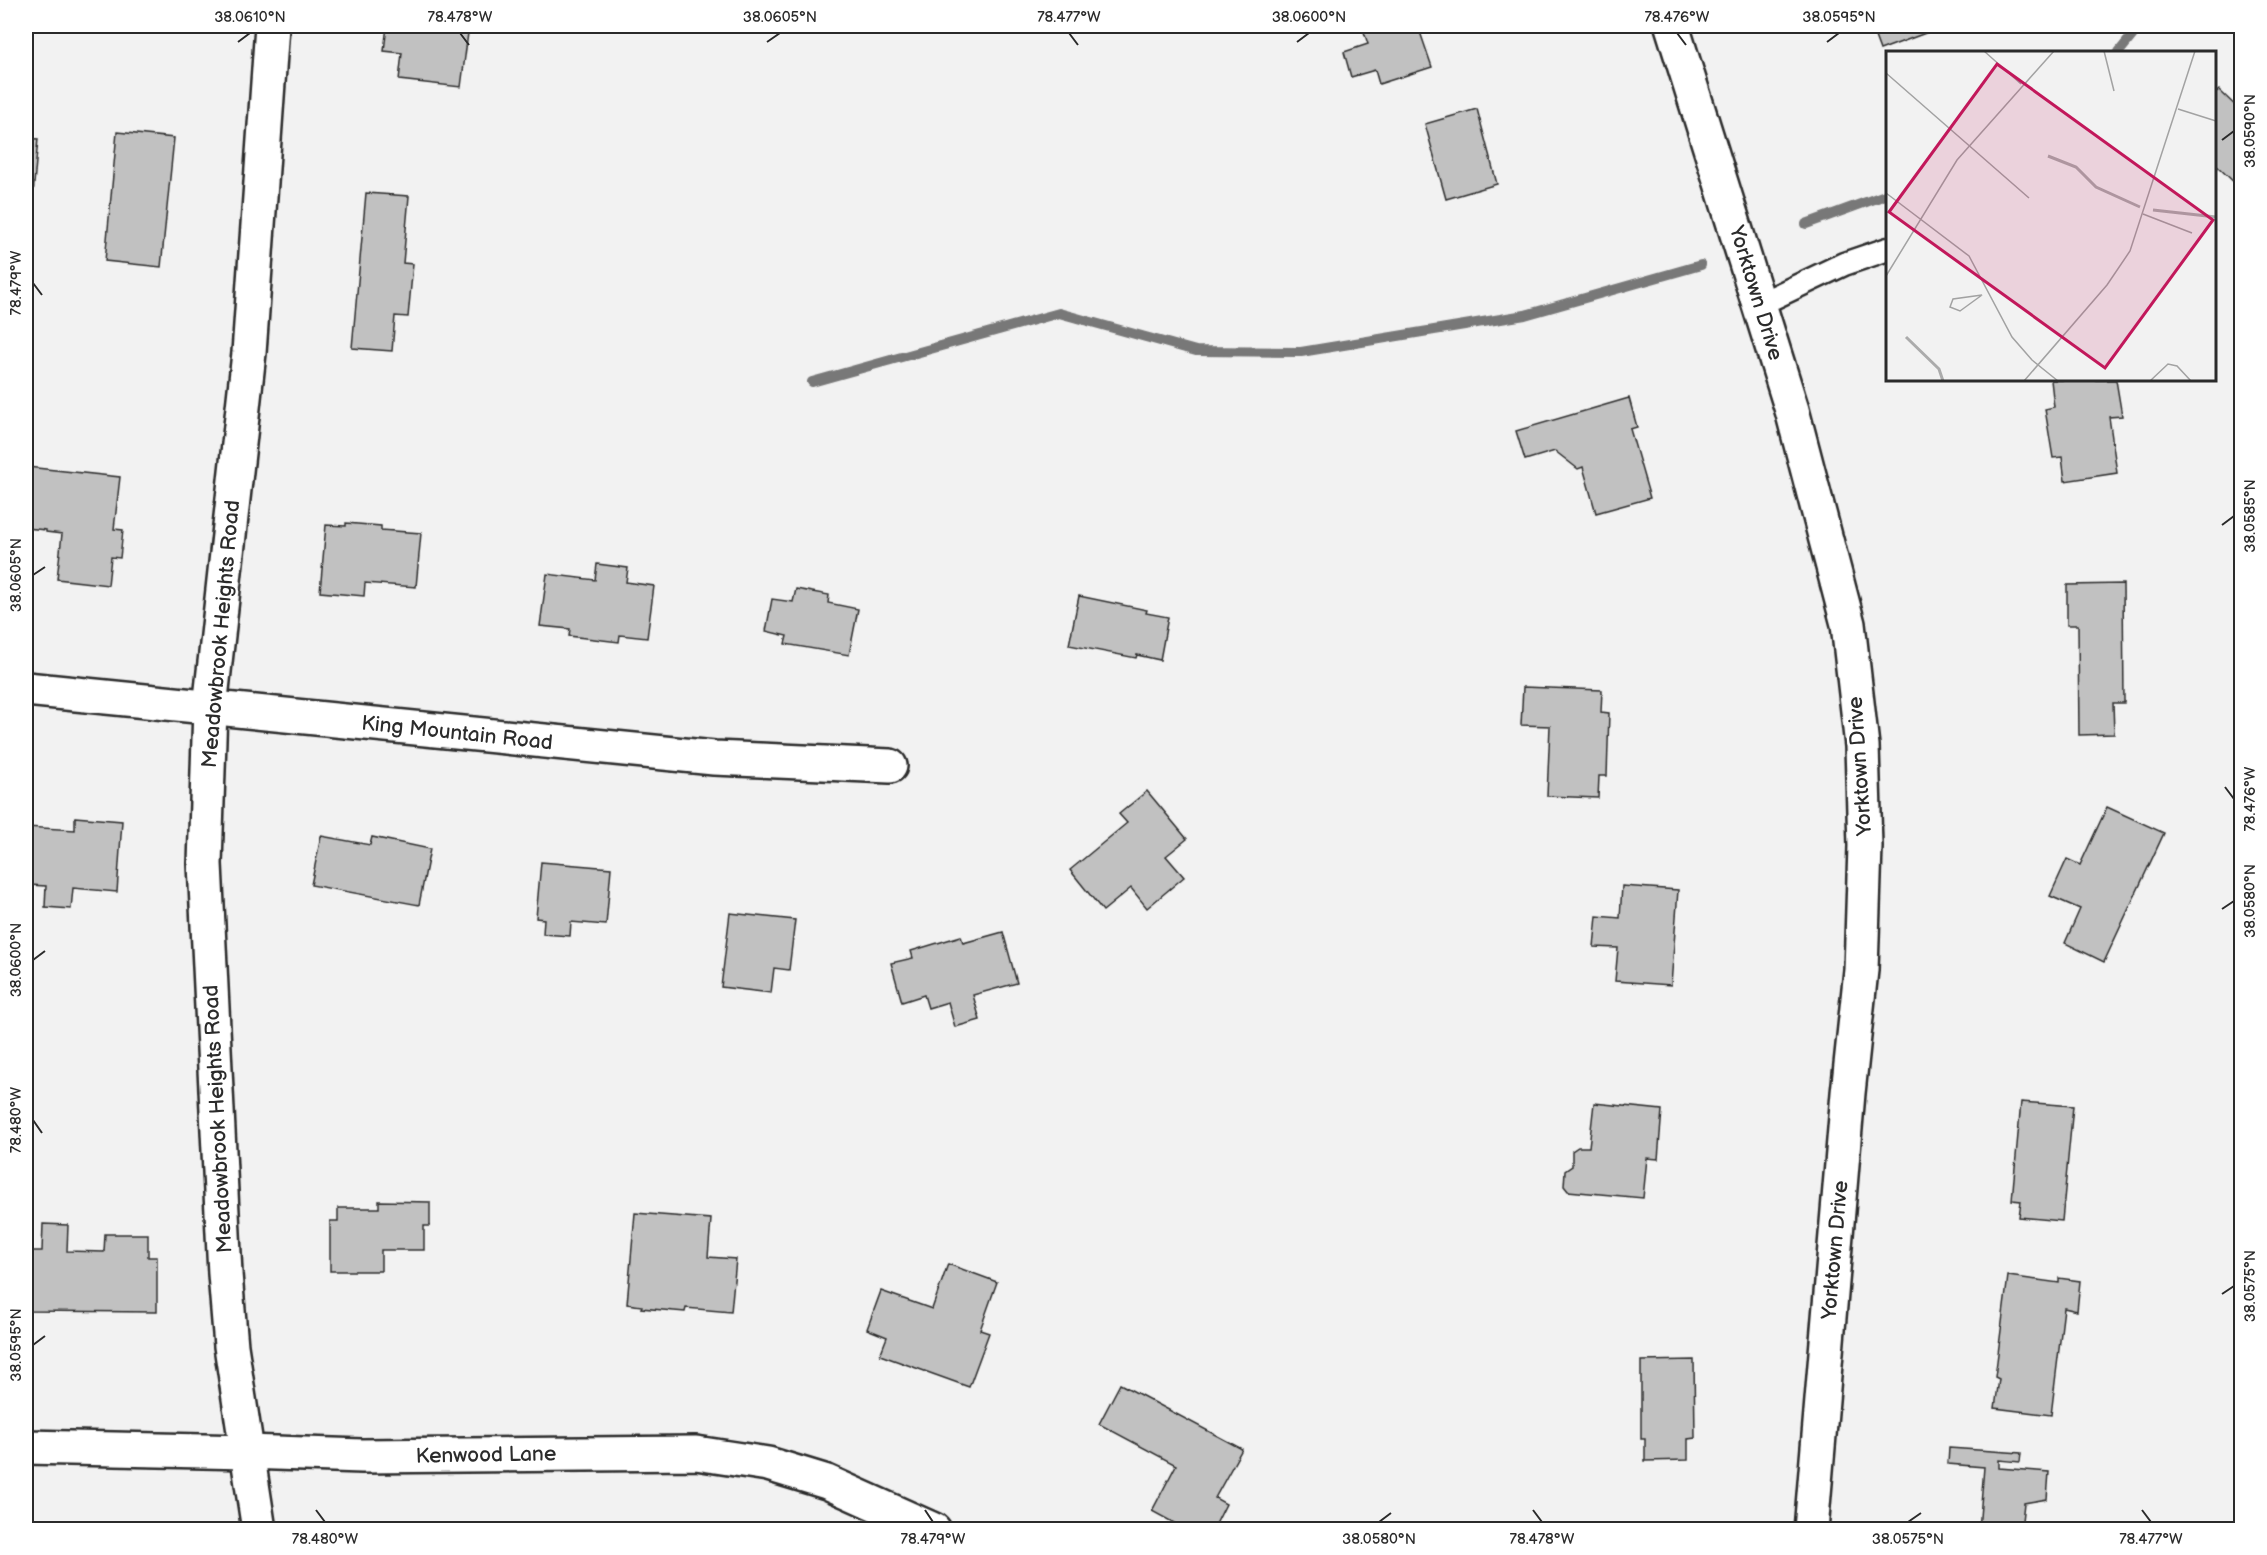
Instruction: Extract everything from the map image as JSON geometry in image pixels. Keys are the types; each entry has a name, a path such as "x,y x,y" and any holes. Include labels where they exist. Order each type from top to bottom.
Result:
{"street":[{"name":"Meadowbrook Heights Road","path":"259,1530 231,1346 205,864 210,708 249,353 272,26"},
{"name":"Yorktown Drive","path":"1672,26 1761,304 1792,410 1848,624 1862,746 1865,846 1861,970 1847,1104 1811,1530"},
{"name":"King Mountain Road","path":"26,689 714,758 890,766"},
{"name":"Kenwood Lane","path":"26,1447 362,1456 696,1453 768,1464 826,1482 934,1530"}],"lane":[{"path":"1761,304 1844,264 1886,249"}],"building":[{"path":"387,26 449,26 448,31 468,33 461,87 399,80 402,53 384,51"},
{"path":"1362,26 1418,26 1432,67 1379,84 1375,70 1351,77 1344,52 1368,44"},
{"path":"1871,26 1929,26 1931,31 1880,50"},
{"path":"2219,90 2242,112 2242,190 2216,165 2216,92"},
{"path":"1477,109 1497,184 1446,199 1425,124"},
{"path":"117,132 174,138 161,267 105,261"},
{"path":"26,138 38,139 33,195 26,194"},
{"path":"366,193 409,196 403,263 413,264 408,317 395,316 392,351 352,348"},
{"path":"2051,381 2116,381 2122,416 2109,417 2117,473 2065,481 2062,457 2053,458 2045,409 2054,407"},
{"path":"1629,398 1637,427 1630,429 1650,498 1596,513 1583,467 1578,469 1555,451 1525,460 1516,431"},
{"path":"27,467 120,477 114,529 123,530 120,558 111,557 108,585 57,579 62,534 26,528"},
{"path":"346,523 381,526 381,530 421,533 416,587 365,583 364,596 320,592 326,525 346,526"},
{"path":"597,564 628,568 626,582 654,586 647,638 620,635 619,642 569,636 570,629 540,626 547,574 595,580"},
{"path":"2123,584 2124,703 2113,703 2114,734 2079,735 2078,625 2067,625 2067,585"},
{"path":"796,589 829,595 828,603 858,609 849,655 785,644 787,636 766,631 772,599 793,602"},
{"path":"1079,596 1147,610 1146,613 1168,617 1160,660 1137,655 1136,658 1069,645"},
{"path":"1523,687 1602,690 1601,712 1609,713 1607,776 1599,776 1598,798 1547,796 1550,726 1521,725"},
{"path":"1147,791 1187,839 1166,856 1184,877 1147,908 1131,888 1103,911 1070,870 1127,823 1119,814"},
{"path":"2107,807 2164,833 2104,962 2065,943 2080,909 2050,896 2067,859 2080,865"},
{"path":"75,817 122,821 117,892 73,888 71,909 45,907 46,886 29,885 30,872 26,871 26,827 75,830"},
{"path":"321,836 370,845 372,837 430,849 419,905 311,885"},
{"path":"541,862 611,868 606,925 571,922 570,936 543,934 544,919 536,918"},
{"path":"1622,886 1678,890 1671,985 1615,981 1618,948 1594,947 1597,916 1620,918"},
{"path":"730,913 795,920 789,970 774,968 771,993 721,987"},
{"path":"1003,932 1017,983 973,995 980,1020 955,1027 948,1002 928,1008 924,995 902,1002 891,963 913,958 911,951 961,936 963,943"},
{"path":"2021,1102 2073,1106 2062,1221 2019,1217 2021,1201 2012,1200"},
{"path":"1594,1103 1662,1110 1658,1159 1647,1158 1643,1198 1568,1191 1564,1186 1565,1171 1572,1166 1572,1151 1578,1147 1589,1147"},
{"path":"379,1201 430,1202 430,1226 424,1226 424,1250 381,1250 381,1271 330,1271 330,1221 338,1221 338,1208 379,1208"},
{"path":"635,1213 711,1219 708,1257 736,1259 731,1312 686,1308 685,1312 641,1308 642,1306 627,1304"},
{"path":"43,1224 68,1225 67,1251 104,1252 105,1234 148,1234 148,1257 157,1257 157,1312 26,1311 26,1251 42,1251"},
{"path":"948,1264 997,1282 980,1330 989,1333 969,1387 880,1355 887,1337 867,1329 881,1291 932,1309"},
{"path":"2008,1276 2059,1283 2059,1278 2080,1281 2077,1311 2064,1308 2051,1415 1995,1408 1999,1379 1995,1377"},
{"path":"1694,1360 1695,1438 1688,1439 1688,1460 1645,1461 1645,1439 1641,1439 1641,1361"},
{"path":"1120,1384 1242,1449 1215,1498 1226,1504 1213,1530 1187,1530 1152,1511 1176,1465 1099,1424"},
{"path":"1949,1448 2021,1453 2020,1462 1999,1460 1999,1468 2049,1472 2047,1499 2024,1503 2021,1530 1979,1530 1984,1467 1948,1464"}],"waterway":[{"path":"2120,51 2140,26"},
{"path":"1806,224 1886,195"},
{"path":"812,382 1059,313 1196,351 1301,352 1525,315 1701,265"}]}
